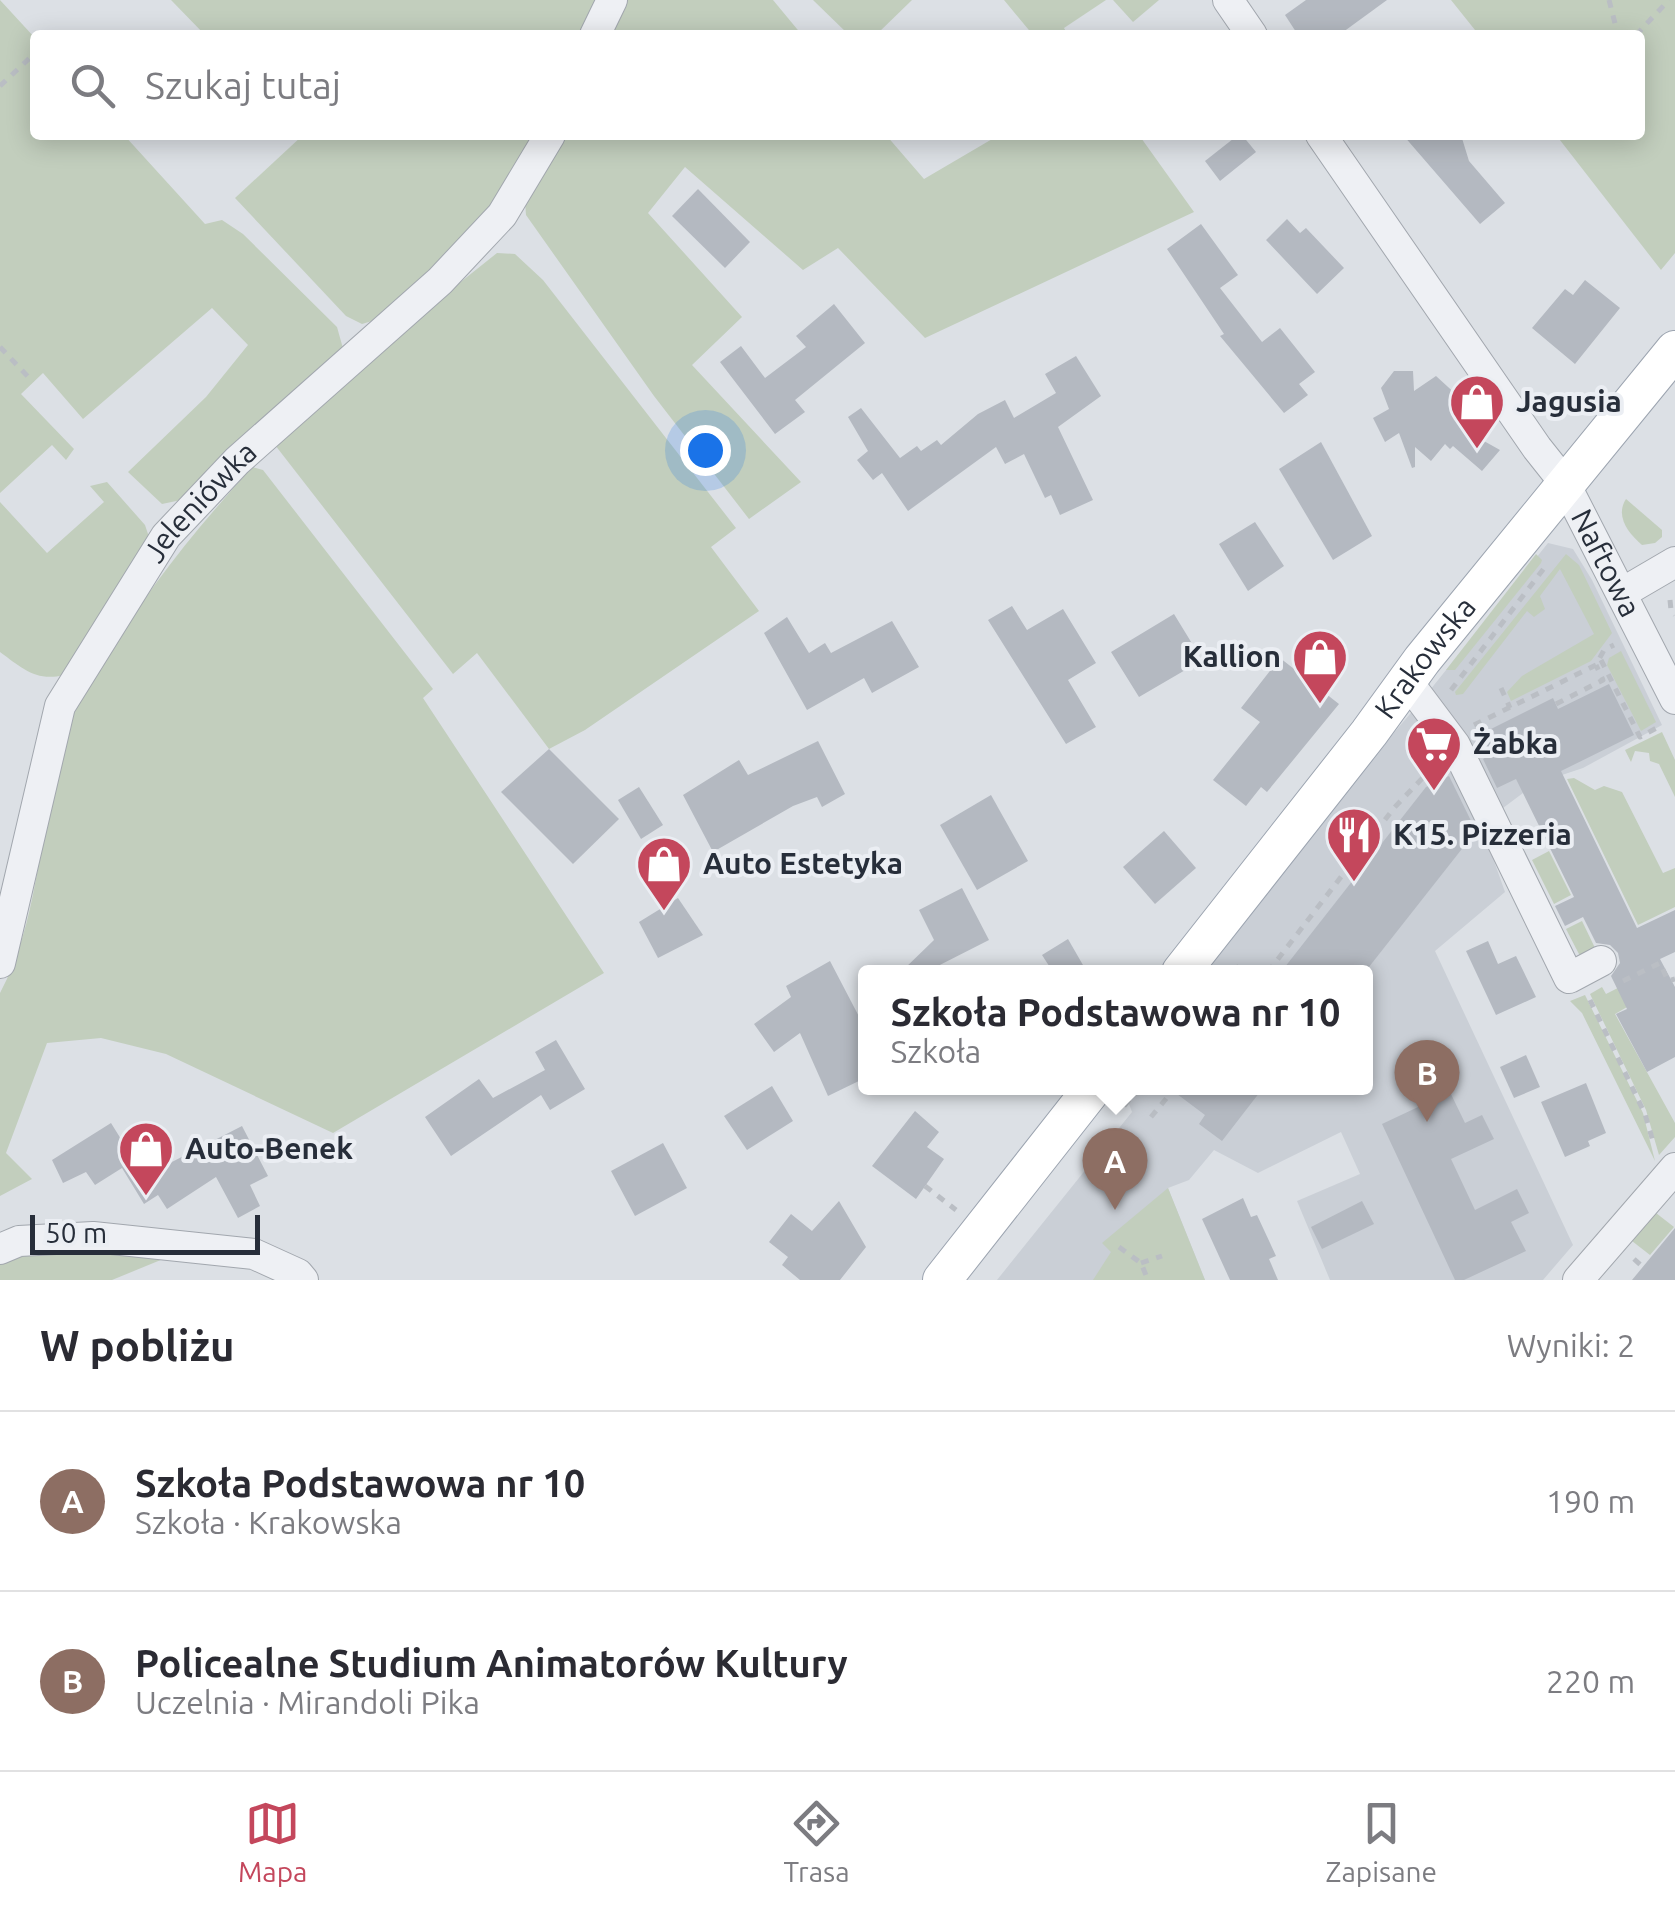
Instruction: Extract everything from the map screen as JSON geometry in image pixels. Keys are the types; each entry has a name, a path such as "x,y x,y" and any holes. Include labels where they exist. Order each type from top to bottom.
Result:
{"main road":[{"name":"Krakowska","path":"1187,965 1564,482 1675,350"},
{"path":"942,1280 1087,1095"}],"street":[{"path":"597,30 612,0"},
{"path":"1228,0 1249,30"},
{"name":"Jeleniówka","path":"0,963 60,706 166,536 236,461 440,281 502,215 547,140"},
{"name":"Naftowa","path":"1324,140 1564,482 1622,593 1669,712"},
{"path":"1622,593 1675,562"},
{"path":"1407,682 1455,745 1569,978 1592,966"},
{"path":"1578,1280 1665,1158"},
{"path":"0,1249 19,1241 111,1238 254,1254 303,1280"}],"path":[{"path":"1610,0 1617,30"},
{"path":"1641,30 1668,0"},
{"path":"0,86 30,59"},
{"path":"0,347 33,382"},
{"path":"1450,690 1549,562"},
{"path":"1675,593 1670,606 1675,616"},
{"path":"1273,965 1394,808 1465,730 1598,662 1604,650"},
{"path":"1598,662 1640,737 1669,712"},
{"path":"1556,704 1604,680 1598,662"},
{"path":"1500,688 1510,708"},
{"path":"1240,965 1244,960"},
{"path":"1592,966 1605,990 1660,963 1668,981 1675,979"},
{"path":"1592,966 1588,995 1665,1158"},
{"path":"1151,1117 1170,1095"},
{"path":"926,1186 948,1204"},
{"path":"1119,1247 1141,1263 1148,1280"},
{"path":"1141,1263 1162,1256"}],"shaded area":[{"path":"1548,543 1573,549 1662,725 1583,768 1535,784 1491,817 1483,830 1505,892 1435,951 1573,1245 1543,1280 1330,1280 1297,1201 1360,1174 1341,1132 1258,1173 1214,1150 1189,1180 1168,1188 1205,1280 997,1280 1132,1112 1126,1095 1373,1095 1373,965 1205,965 1254,896 1422,700"}],"green space":[{"path":"0,0 30,33 30,140 129,140 205,224 222,220 243,234 337,327 344,352 181,500 162,504 128,472 206,397 248,345 212,308 83,419 43,373 21,394 74,449 66,460 52,445 0,493"},
{"path":"171,0 598,0 584,30 200,30"},
{"path":"626,0 773,0 798,30 611,30"},
{"path":"813,0 912,0 881,30 844,30"},
{"path":"1004,0 1106,0 1065,30 1029,30"},
{"path":"1113,0 1159,0 1133,22"},
{"path":"1451,0 1675,0 1675,253 1661,270 1560,140 1645,140 1645,30 1475,30"},
{"path":"298,140 537,140 469,237 382,318 362,324 346,316 235,198"},
{"path":"556,140 890,140 924,179 990,140 1143,140 1194,212 925,338 838,248 803,270 685,167 648,213 742,317 692,365 801,482 749,519 654,396 526,215 525,202"},
{"path":"497,253 515,254 543,280 736,528 711,547 759,611 585,730 549,749 477,653 453,674 275,445 298,412"},
{"path":"252,467 263,470 433,689 423,698 604,973 333,1133 166,1054 101,1038 47,1043 6,1153 32,1179 0,1196 0,993 25,928 52,789 71,721 152,588"},
{"path":"107,482 145,525 150,540 64,675 37,675 0,652 0,502 47,553 104,502 90,486"},
{"path":"1626,499 1662,530 1662,537 1655,543 1642,545 1628,530 1622,512"},
{"path":"1536,554 1541,563 1455,670 1446,670"},
{"path":"1566,554 1579,565 1612,633 1591,661 1511,701 1507,692 1522,676 1594,634 1560,569 1540,596 1545,609 1534,617 1527,611 1463,694 1456,695 1455,692"},
{"path":"1621,651 1656,722 1641,731 1607,665 1609,658"},
{"path":"1662,732 1675,760 1675,797 1659,764 1650,761 1649,753 1635,751 1631,762 1625,750"},
{"path":"1574,778 1595,790 1604,786 1622,792 1663,873 1675,868 1675,907 1638,925 1567,779"},
{"path":"1549,851 1571,895 1554,904 1532,860"},
{"path":"1582,921 1596,950 1581,958 1566,929"},
{"path":"1655,969 1646,996 1615,1014 1675,1123 1675,1137 1659,1155 1646,1110 1590,994 1602,987 1606,994"},
{"path":"1585,995 1643,1113 1655,1161 1582,1013 1570,1001"},
{"path":"1168,1188 1205,1280 1093,1280 1111,1252 1102,1243"},
{"path":"1656,1213 1674,1227 1650,1255 1632,1241"},
{"path":"99,1247 168,1257 112,1280 0,1280 0,1260 22,1249"}],"building":[{"path":"1306,0 1387,0 1346,30 1295,30 1285,15"},
{"path":"1232,140 1246,140 1256,152 1220,181 1205,161"},
{"path":"1407,140 1463,140 1469,161 1505,203 1480,224"},
{"path":"698,189 750,242 725,268 672,216"},
{"path":"1287,219 1300,233 1306,228 1344,268 1317,294 1266,240"},
{"path":"1201,224 1238,275 1220,288 1262,342 1280,328 1315,372 1299,384 1308,395 1284,413 1220,336 1224,334 1167,249"},
{"path":"1585,280 1620,308 1575,364 1532,328 1565,289 1573,295"},
{"path":"834,304 865,343 795,400 805,412 775,434 720,362 741,346 765,378 806,347 796,336"},
{"path":"1076,356 1101,396 1058,427 1093,500 1060,515 1051,495 1045,498 1024,454 1005,464 996,447 908,511 882,473 873,480 857,460 868,451 848,417 861,408 900,458 917,446 921,451 937,440 941,445 978,414 1005,400 1014,418 1056,393 1045,374"},
{"path":"1394,371 1413,371 1414,391 1436,376 1471,408 1466,414 1475,421 1466,431 1500,450 1482,471 1453,446 1450,449 1445,444 1431,461 1415,447 1412,468 1399,433 1385,442 1373,418 1389,409 1381,388"},
{"path":"1321,442 1372,536 1333,560 1279,469"},
{"path":"1255,522 1284,566 1248,591 1219,544"},
{"path":"1012,606 1027,630 1063,609 1096,663 1068,680 1096,727 1066,744 988,620"},
{"path":"1174,614 1196,650 1181,659 1187,669 1139,697 1111,652"},
{"path":"787,617 809,653 825,643 831,653 892,621 919,667 872,693 864,678 807,710 764,633"},
{"path":"1280,658 1339,704 1267,792 1261,787 1246,806 1213,780 1260,722 1241,708"},
{"path":"1609,684 1634,735 1561,771 1637,928 1675,910 1675,952 1660,959 1675,987 1675,1057 1647,1072 1616,1014 1627,1009 1611,976 1620,963 1618,953 1610,945 1596,943 1583,917 1565,926 1555,906 1574,897 1516,779 1497,788 1483,759 1488,756 1477,736 1553,698 1558,709"},
{"path":"818,741 845,794 822,807 817,797 793,806 713,852 683,795 739,760 748,775"},
{"path":"549,749 619,819 573,864 501,792"},
{"path":"1449,776 1476,831 1371,965 1286,965 1426,787"},
{"path":"639,787 663,825 641,839 618,800"},
{"path":"991,795 1028,861 977,890 940,825"},
{"path":"1164,831 1196,868 1155,904 1123,867"},
{"path":"962,888 989,940 940,965 908,965 934,940 919,910"},
{"path":"678,898 703,935 658,958 639,922"},
{"path":"1068,939 1083,965 1048,965 1042,955"},
{"path":"1488,941 1498,964 1516,956 1536,997 1496,1015 1466,951"},
{"path":"830,961 858,1015 858,1081 828,1096 800,1033 774,1052 754,1024 791,997 786,986"},
{"path":"556,1040 585,1089 550,1110 541,1095 451,1156 425,1117 479,1079 493,1098 545,1070 535,1052"},
{"path":"1526,1055 1540,1087 1514,1098 1500,1067"},
{"path":"1586,1083 1606,1133 1588,1141 1590,1146 1565,1157 1541,1102"},
{"path":"772,1086 793,1121 747,1150 724,1116"},
{"path":"1450,1092 1465,1123 1482,1115 1494,1139 1451,1159 1475,1210 1517,1189 1529,1213 1511,1222 1526,1251 1464,1280 1455,1280 1382,1124"},
{"path":"1178,1095 1258,1095 1222,1141 1199,1124 1205,1115"},
{"path":"915,1111 939,1132 927,1147 944,1159 916,1199 872,1166"},
{"path":"111,1123 134,1160 156,1146 168,1164 242,1126 268,1176 250,1185 260,1206 238,1218 216,1177 167,1209 158,1195 144,1204 122,1168 95,1185 86,1172 63,1183 52,1160"},
{"path":"663,1143 687,1188 635,1216 611,1171"},
{"path":"1243,1198 1251,1217 1257,1215 1276,1256 1269,1259 1278,1280 1230,1280 1202,1219"},
{"path":"839,1201 866,1247 840,1280 800,1280 782,1265 788,1257 769,1242 791,1214 812,1231"},
{"path":"1362,1201 1374,1224 1322,1249 1311,1227"},
{"path":"1675,1228 1675,1280 1632,1280"}],"place":[{"name":"Jagusia","path":"1477,451"},
{"name":"Kallion","path":"1320,706"},
{"name":"Żabka","path":"1434,793"},
{"name":"K15. Pizzeria","path":"1354,884"},
{"name":"Auto Estetyka","path":"664,913"},
{"name":"Policealne Studium Animatorów Kultury","path":"1427,1122"},
{"name":"Auto-Benek","path":"146,1198"},
{"name":"Szkoła Podstawowa nr 10","path":"1115,1210"}]}
